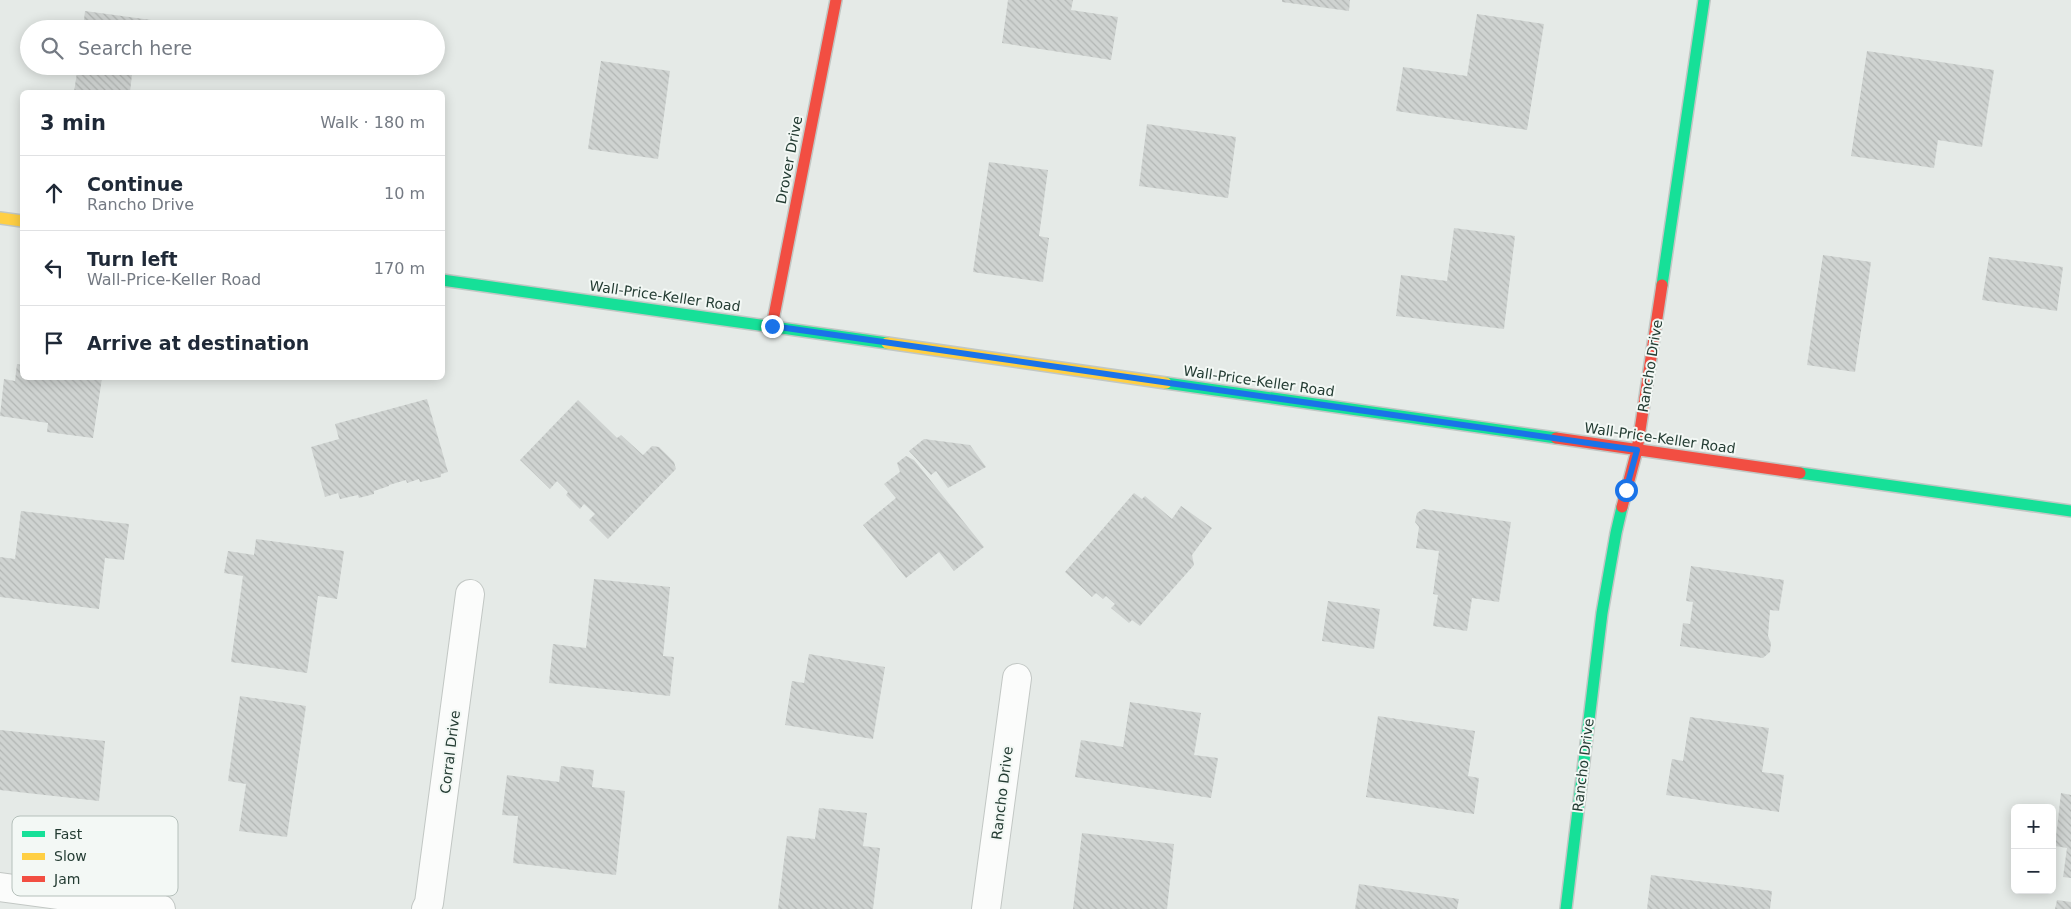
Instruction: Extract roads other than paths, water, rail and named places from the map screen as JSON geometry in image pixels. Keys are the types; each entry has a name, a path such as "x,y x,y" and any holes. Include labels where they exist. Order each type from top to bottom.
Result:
{"street":[{"name":"Drover Drive","path":"772,326 836,0"},
{"name":"Rancho Drive","path":"1566,909 1602,613 1616,533 1637,450 1704,0"},
{"path":"0,218 20,221"},
{"name":"Wall-Price-Keller Road","path":"445,280 2071,511"},
{"name":"Corral Drive","path":"426,909 429,903 442,812 470,594"},
{"name":"Rancho Drive","path":"986,909 1017,678"},
{"path":"66,896 161,909"}]}
